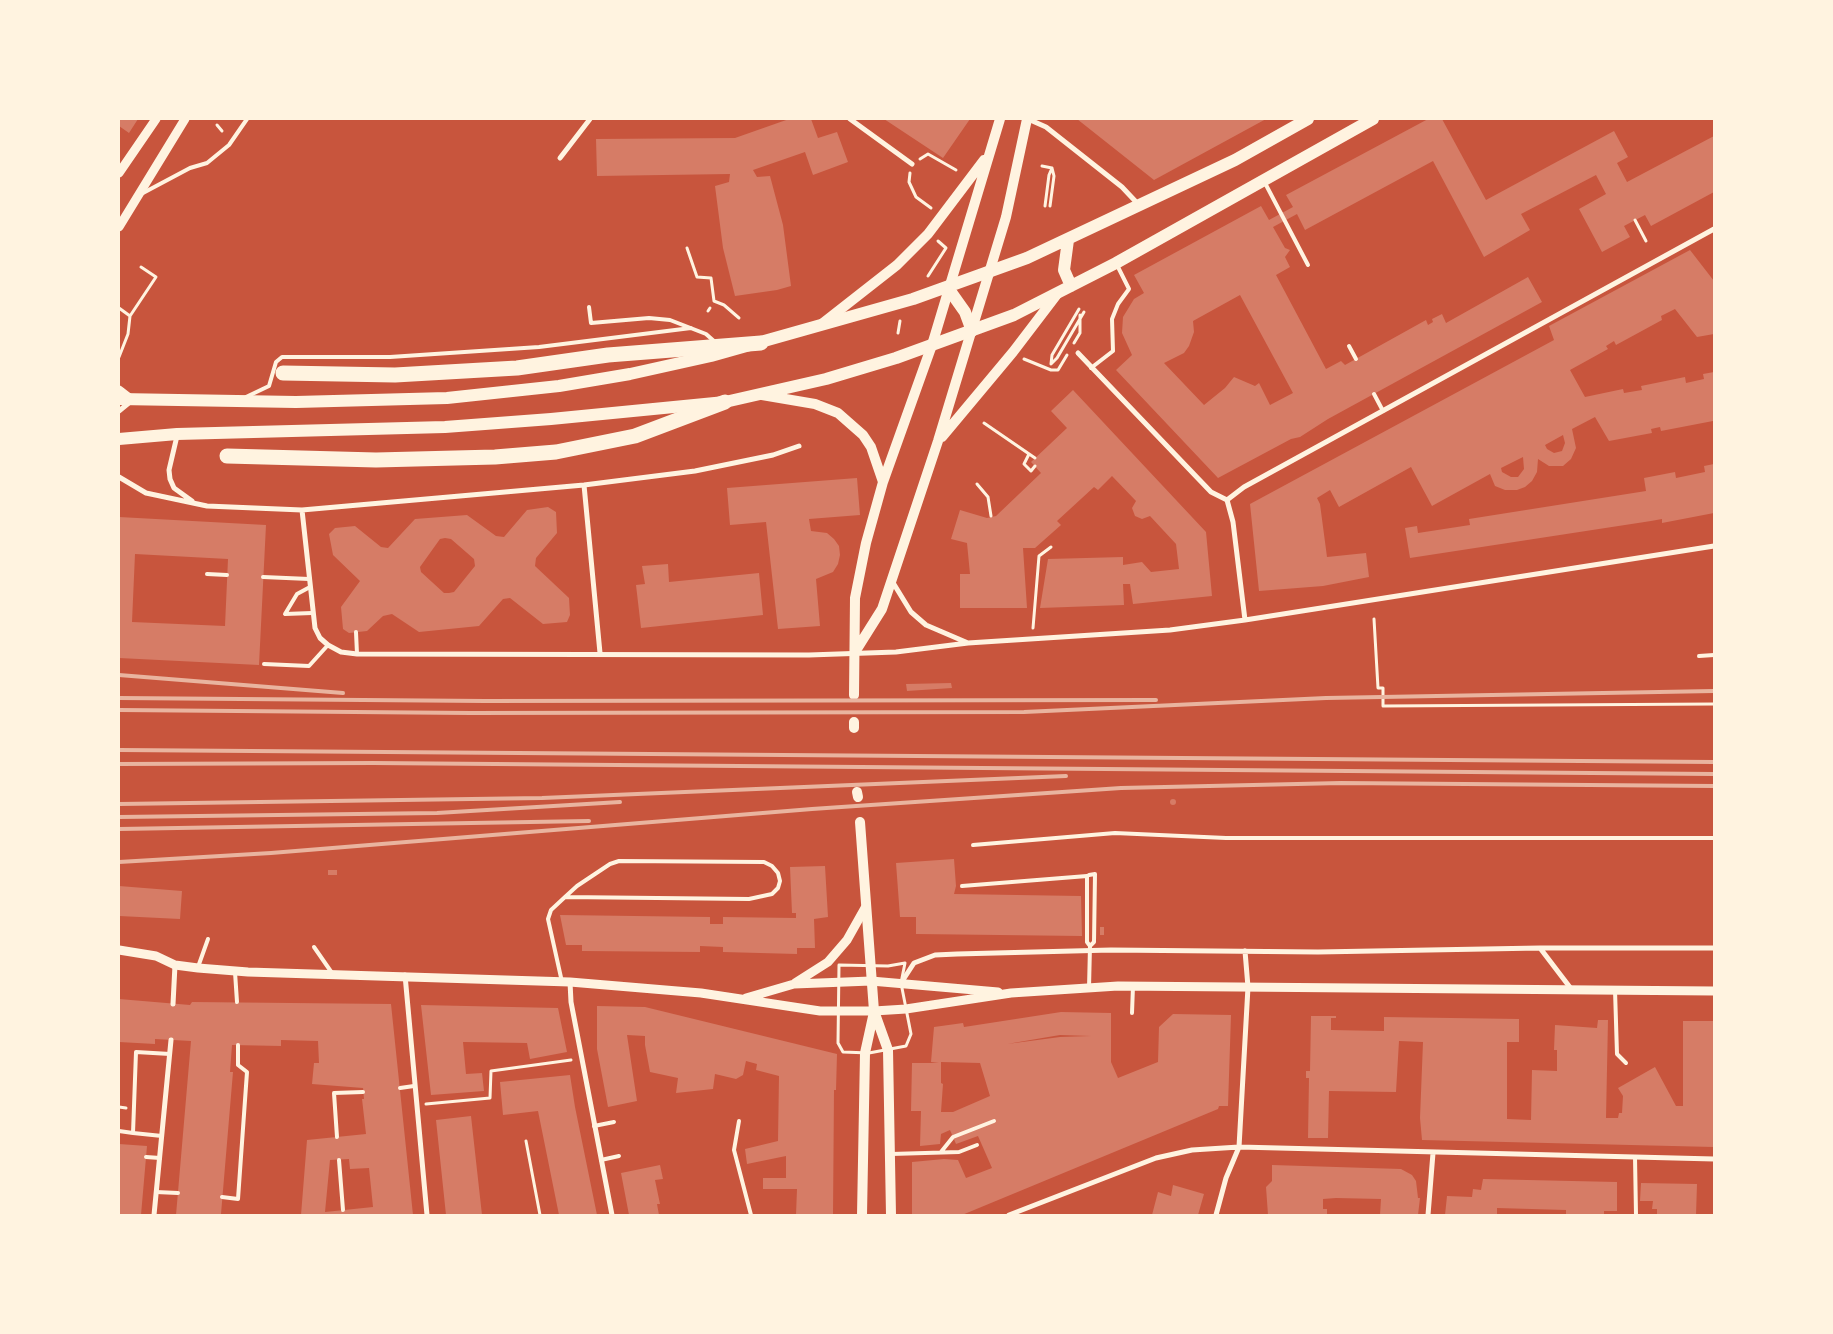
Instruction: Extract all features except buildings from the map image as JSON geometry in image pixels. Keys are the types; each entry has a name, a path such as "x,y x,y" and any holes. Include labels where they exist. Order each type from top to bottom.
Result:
{"highway":[{"path":"283,373 396,375 508,368 608,355 761,343"},
{"path":"227,456 413,459 495,457 556,452 635,436 725,402"}],"main road":[{"path":"854,695 855,598 866,543 883,482 932,345 1000,119"},
{"path":"855,653 882,609 938,442 1008,211 1028,119"},
{"path":"119,399 238,402 384,401 447,398 559,386 630,374 761,343 948,288 1068,240 1235,160 1308,119"},
{"path":"119,439 177,434 445,427 725,402 761,395 856,370 1014,315 1116,263 1373,119"},
{"path":"818,327 897,264 928,234 989,153"},
{"path":"1068,240 1064,270 1071,286"},
{"path":"948,288 965,312 972,331"},
{"path":"938,442 1013,352 1058,293"},
{"path":"761,395 815,404 838,413 863,435 871,447 883,482"},
{"path":"860,822 874,1012 888,1050 891,1215"},
{"path":"862,1215 865,1053 874,1012"}],"street":[{"path":"119,173 156,119"},
{"path":"119,227 136,196 185,119"},
{"path":"560,158 590,119"},
{"path":"850,119 912,164"},
{"path":"1028,119 1046,127 1128,193 1140,206"},
{"path":"1227,500 1244,487 1714,228"},
{"path":"1078,352 1091,368 1211,492 1227,500 1233,522 1244,620"},
{"path":"119,390 132,400 119,411"},
{"path":"177,434 169,470 170,479 179,492 194,503"},
{"path":"119,477 146,492 194,503 226,508 302,510 584,485 695,471 773,455 799,446"},
{"path":"584,485 600,654"},
{"path":"302,510 315,628 320,638 328,645 341,652 357,654 896,652 968,643 1170,630 1714,546"},
{"path":"892,581 912,612 926,625 968,643"},
{"path":"794,984 828,962 847,940 865,908"},
{"path":"901,983 914,963 935,955 1090,948 1245,952 1714,948"},
{"path":"1540,948 1572,990"},
{"path":"119,950 156,956 175,965 198,968 235,971 405,975 658,988 743,998 820,1011 874,1012 916,1008 1011,993 1133,986 1714,991"},
{"path":"1216,1215 1226,1178 1239,1147 1248,987 1245,952"},
{"path":"173,1004 175,965"},
{"path":"405,975 427,1215"},
{"path":"743,998 794,984 871,981 1011,993"},
{"path":"566,982 612,1215"},
{"path":"154,1215 171,1040"},
{"path":"1009,1215 1156,1158 1192,1150 1239,1147 1714,1159"},
{"path":"1428,1215 1433,1153"}],"lane":[{"path":"136,196 190,168 207,163 229,145 247,119"},
{"path":"1264,181 1308,265"},
{"path":"1091,368 1113,351 1112,319 1118,304 1129,290 1116,263"},
{"path":"589,307 590,323 649,318 670,320 706,334 719,345"},
{"path":"238,402 269,386 276,362 282,357 390,358 539,347 690,328"},
{"path":"1349,346 1356,358"},
{"path":"1374,394 1383,412"},
{"path":"207,574 227,575"},
{"path":"264,577 309,579"},
{"path":"310,587 296,594 285,614 312,613"},
{"path":"356,632 357,654"},
{"path":"264,664 308,666 328,645"},
{"path":"1699,656 1714,654"},
{"path":"973,845 1115,833 1226,838 1714,838"},
{"path":"564,897 750,899 772,894 778,888 780,881 778,873 772,866 764,862 619,861 601,869 564,897 551,910 548,919 566,982"},
{"path":"1090,875 1094,874 1094,942 1090,948"},
{"path":"962,886 1087,876 1087,942 1090,948 1089,988"},
{"path":"198,968 208,939"},
{"path":"314,947 332,973"},
{"path":"235,971 237,1002"},
{"path":"1132,1013 1133,986"},
{"path":"1615,990 1617,1054 1626,1063"},
{"path":"222,1197 238,1198 246,1072 238,1065 238,1045"},
{"path":"133,1133 136,1052 170,1054"},
{"path":"400,1088 414,1086"},
{"path":"337,1137 334,1093 363,1092"},
{"path":"739,1121 734,1150 751,1215"},
{"path":"941,1152 953,1137 994,1121"},
{"path":"594,1126 614,1122"},
{"path":"119,1131 162,1136"},
{"path":"890,1154 959,1152 977,1144"},
{"path":"601,1160 619,1156"},
{"path":"146,1157 160,1158"},
{"path":"1635,1157 1636,1215"},
{"path":"339,1160 343,1210"},
{"path":"156,1192 178,1194"}],"path":[{"path":"217,124 222,131"},
{"path":"931,208 916,197 909,182 912,164 928,154 956,170"},
{"path":"1042,166 1052,168"},
{"path":"1045,206 1049,175 1052,168"},
{"path":"1050,206 1054,176 1052,168"},
{"path":"1635,220 1646,241"},
{"path":"928,276 946,248 936,240"},
{"path":"687,248 697,277 711,278 714,301 724,304 739,318"},
{"path":"119,357 128,334 130,316 156,277 141,267"},
{"path":"119,308 130,316"},
{"path":"1051,370 1052,355 1079,309"},
{"path":"1051,364 1057,358 1084,312"},
{"path":"1072,346 1080,333 1080,315"},
{"path":"898,333 900,321"},
{"path":"1021,358 1051,370 1058,370 1068,354"},
{"path":"984,423 1035,458"},
{"path":"1029,454 1024,464 1030,471 1035,466"},
{"path":"977,484 988,497 991,516"},
{"path":"1032,639 1039,556 1051,546"},
{"path":"1374,619 1378,688 1383,688 1383,706 1714,704"},
{"path":"888,966 905,963"},
{"path":"838,1025 838,1044 843,1052 854,1053"},
{"path":"901,1047 906,1046 909,1040 911,1034 910,1026"},
{"path":"416,1105 490,1098 491,1071 581,1059"},
{"path":"526,1141 540,1215"}],"railway":[{"path":"119,675 343,693"},
{"path":"119,710 471,713 1024,712 1326,698 1714,691"},
{"path":"119,698 485,701 1156,700"},
{"path":"119,750 1714,762"},
{"path":"119,764 373,763 1714,774"},
{"path":"119,804 542,798 1066,776"},
{"path":"119,862 271,853 812,809 1121,788 1341,783 1714,786"},
{"path":"119,817 437,813 620,802"},
{"path":"119,829 589,821"}]}
